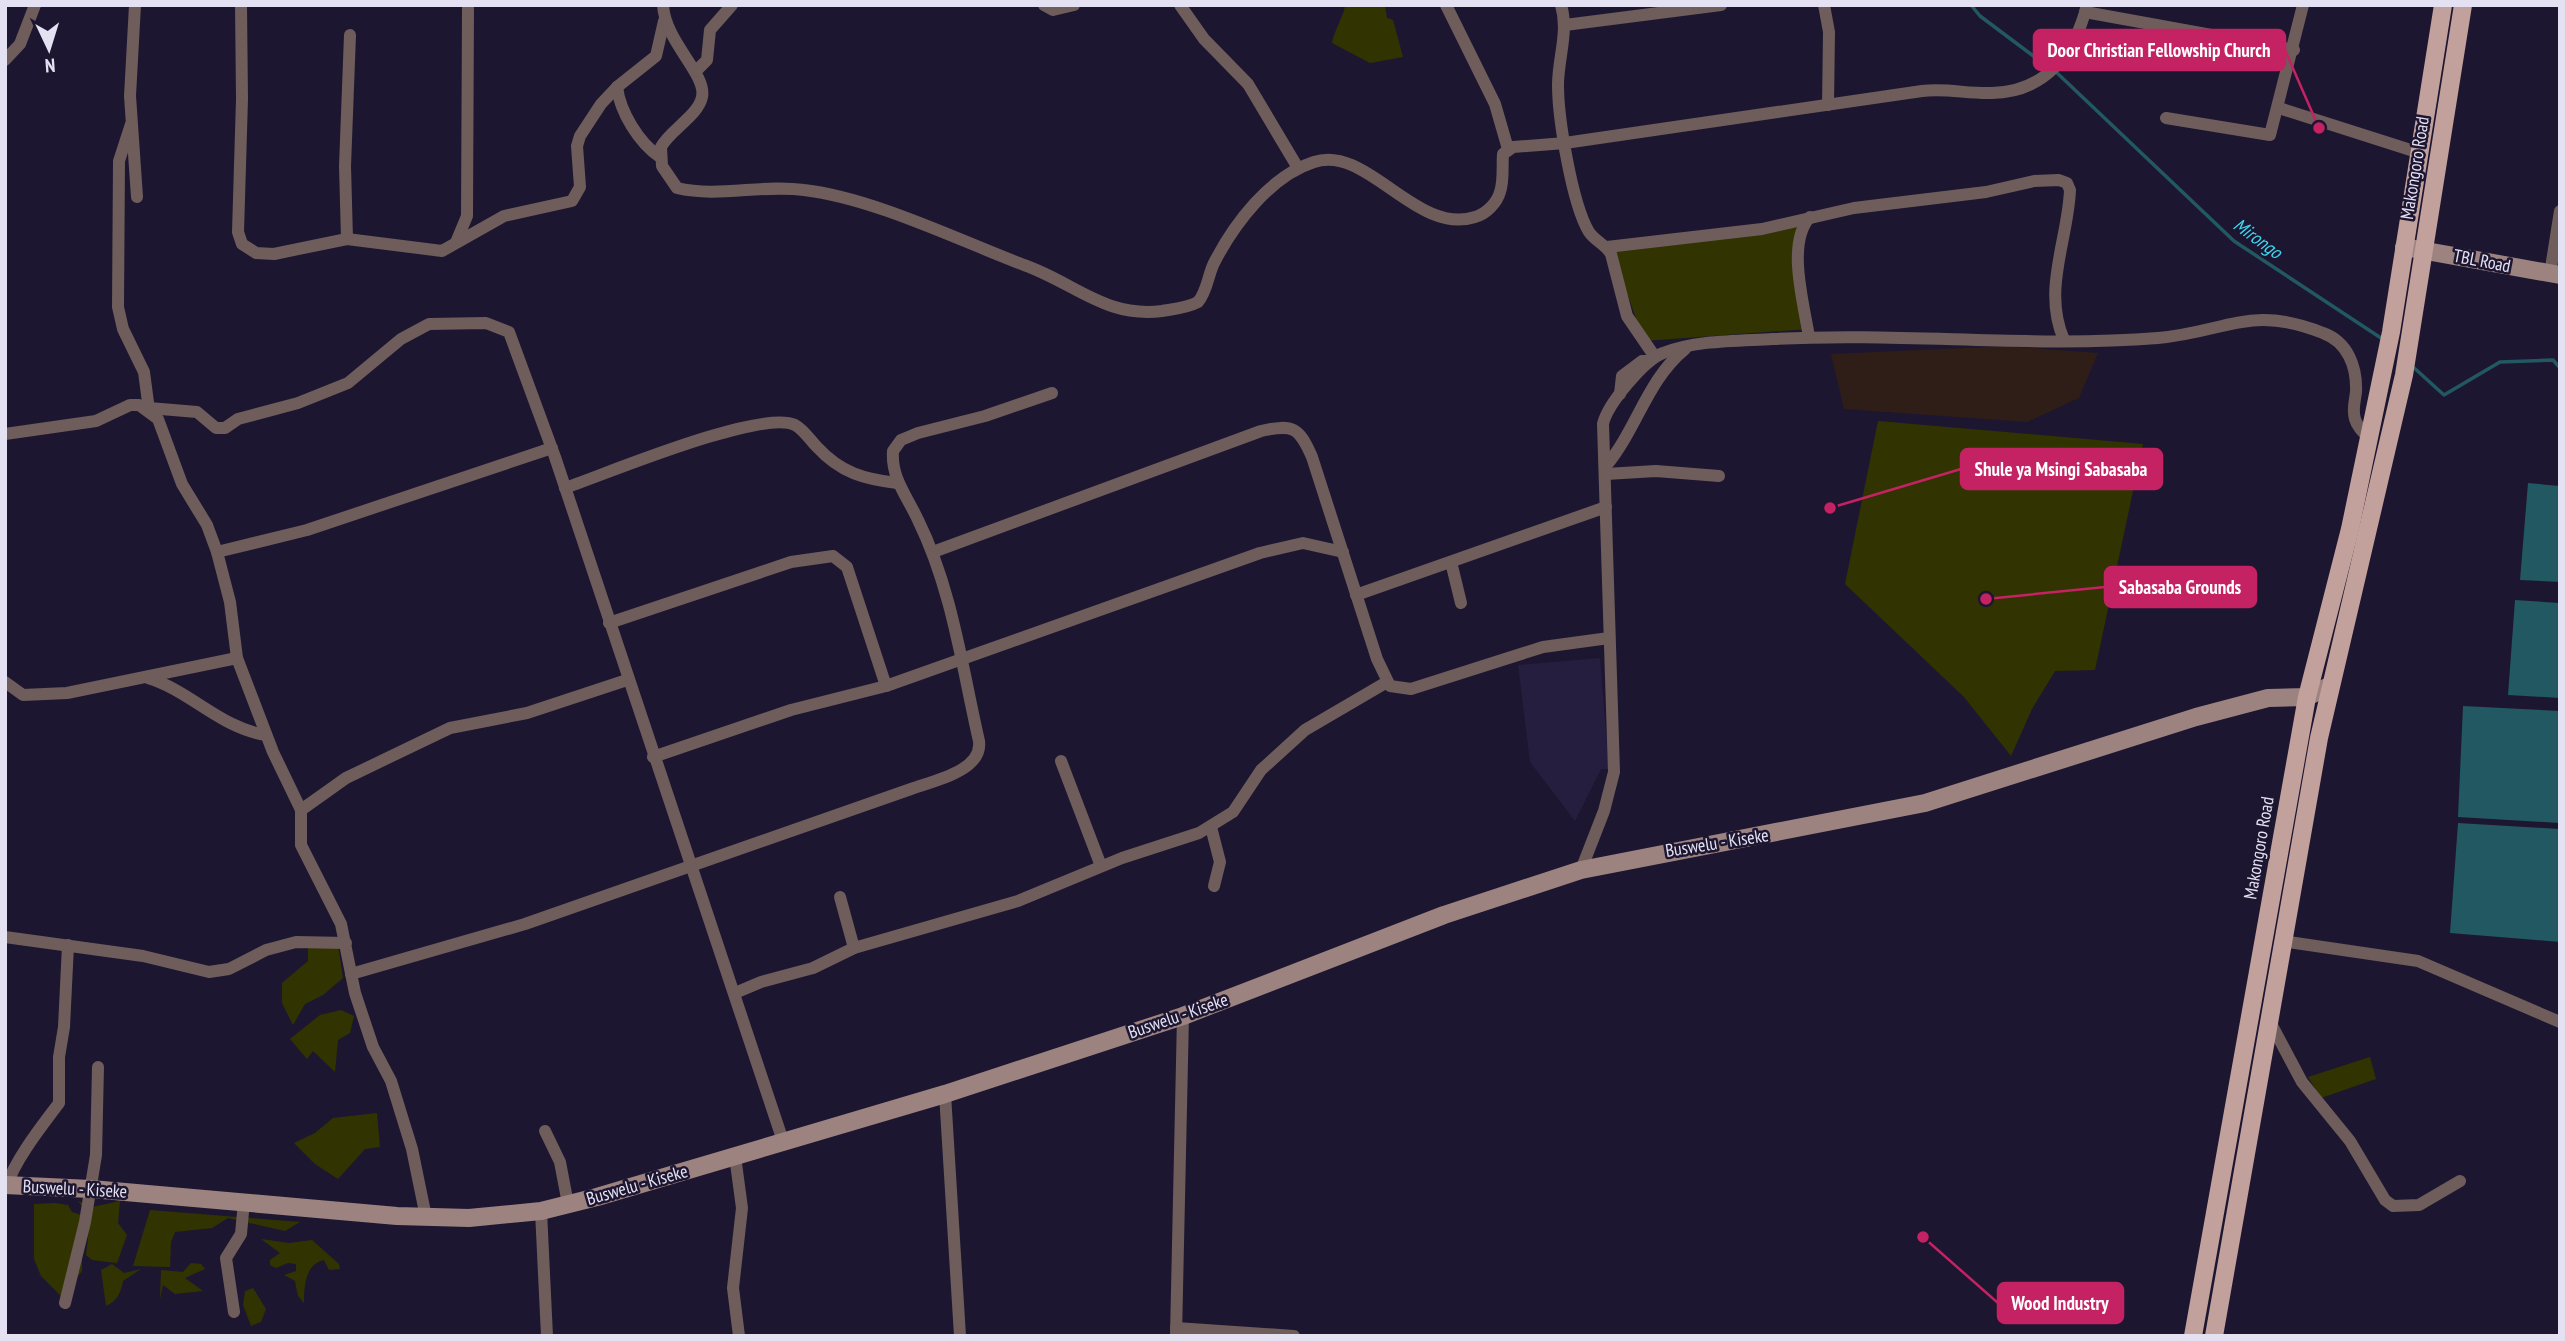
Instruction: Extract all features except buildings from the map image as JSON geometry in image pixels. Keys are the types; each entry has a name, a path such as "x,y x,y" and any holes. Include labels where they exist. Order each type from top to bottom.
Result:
{"main road":[{"name":"Makongoro Road","path":"2193,1336 2307,697 2384,372 2443,5"},
{"name":"Makongoro Road","path":"2331,685 2404,375 2463,5"},
{"name":"TBL Road","path":"2404,247 2555,274"},
{"name":"Buswelu - Kiseke","path":"6,1185 91,1189 426,1217 488,1217 541,1210 945,1094 1183,1016 1444,915 1581,870 1900,809 1969,791 2229,708 2280,696 2307,697 2331,685"},
{"path":"2214,1336 2268,1018 2331,685"}],"street":[{"path":"5,60 20,44 35,5"},
{"path":"135,5 130,79 137,197"},
{"path":"241,5 242,99 238,217 242,244 256,253 274,254 347,239 432,251 455,244 504,216 572,201 580,187 577,146 580,136 601,104 617,87 656,56 664,21 663,5"},
{"path":"455,244 467,216 468,5"},
{"path":"696,71 707,60 710,30 732,5"},
{"path":"1044,5 1053,10 1074,5"},
{"path":"1180,5 1205,39 1248,84 1298,169"},
{"path":"1446,5 1491,95 1508,149"},
{"path":"1562,5 1565,25 1558,83 1565,143 1584,223 1590,234 1607,247 1627,316 1653,359"},
{"path":"1565,25 1721,5"},
{"path":"1824,5 1829,32 1828,105"},
{"path":"2166,118 2267,136 2271,133 2294,50 2303,5"},
{"path":"617,87 628,118 647,146 660,157 669,180 677,188 707,191 783,188 821,192 883,211 1027,265 1098,303 1130,312 1174,309 1198,302 1212,267 1233,231 1264,196 1298,169 1321,159 1341,162 1424,210 1446,219 1464,220 1482,215 1493,205 1500,192 1503,154 1508,149 1938,89 2008,92 2047,74 2073,48 2086,8 2294,50"},
{"path":"660,157 665,140 702,98 696,71 685,60 664,21"},
{"path":"347,239 345,166 350,35"},
{"path":"2279,108 2420,153"},
{"path":"131,124 119,161 118,307 122,329 144,372 149,409 163,429 182,484 207,525 217,552 230,602 237,658 266,735 301,810 301,845 327,892 346,943 363,1019 373,1047 388,1071 417,1168 426,1217"},
{"path":"1607,247 1762,229 1810,217 1890,203 1986,192 2034,181 2059,180 2067,183 2070,199 2055,287 2056,319 2064,340"},
{"path":"2555,274 2560,211"},
{"path":"1809,337 1798,245 1801,229 1810,217"},
{"path":"1581,870 1604,811 1614,772 1603,424 1605,414 1620,394 1653,359 1688,346 1809,337 1891,335 1995,341 2167,337 2238,320 2265,318 2327,334 2344,347 2355,368 2355,420 2370,439"},
{"path":"5,434 96,421 130,404 149,409 197,412 216,428 225,428 238,419 298,403 348,383 416,328 450,322 486,323 509,332 552,448 608,623 783,1141"},
{"path":"1606,470 1662,372 1688,346"},
{"path":"351,974 525,924 689,864 768,840 968,765 980,748 948,599 933,552 897,482 892,463 894,451 901,440 1052,393"},
{"path":"565,488 735,429 776,422 793,424 799,428 832,462 848,473 864,479 897,482"},
{"path":"933,552 1261,431 1289,427 1302,435 1312,457 1356,595 1387,681 1394,688 1406,690 1543,648 1609,638"},
{"path":"217,552 307,530 552,448"},
{"path":"1606,470 1719,476"},
{"path":"1356,595 1606,507"},
{"path":"653,757 758,720 886,686 959,657 1285,546 1318,545 1343,552"},
{"path":"608,623 791,562 833,556 847,567 886,686"},
{"path":"1451,562 1461,603"},
{"path":"5,682 15,691 38,695 148,678 237,658"},
{"path":"148,678 172,687 233,725 266,735"},
{"path":"301,810 346,778 450,728 527,713 627,680"},
{"path":"735,993 754,984 813,968 854,948 1018,901 1101,866 1211,827 1233,811 1261,770 1305,730 1387,681"},
{"path":"1060,761 1101,866"},
{"path":"1211,827 1220,862 1214,886"},
{"path":"840,897 854,948"},
{"path":"5,937 143,956 209,972 229,970 266,950 296,942 346,943"},
{"path":"2282,941 2418,961 2560,1022"},
{"path":"6,1185 12,1169 32,1145 40,1125 60,1104 59,1056 64,1027 68,945"},
{"path":"1183,1016 1176,1332 1294,1336"},
{"path":"2268,1018 2302,1082 2350,1141 2385,1200 2393,1206 2419,1205 2460,1181"},
{"path":"65,1303 91,1189 97,1149 98,1067"},
{"path":"945,1094 960,1336"},
{"path":"545,1131 560,1161 568,1204"},
{"path":"735,1156 742,1208 733,1289 739,1336"},
{"path":"234,1312 226,1258 241,1234 244,1201"},
{"path":"541,1210 547,1336"}],"shaded area":[{"path":"1345,5 1385,5 1387,18 1393,20 1403,57 1370,63 1332,43"},
{"path":"1798,225 1809,329 1644,341 1610,245"},
{"path":"2006,346 2098,353 2079,398 2027,422 1844,409 1831,354"},
{"path":"1878,421 2143,444 2095,670 2055,671 2032,709 2011,756 1964,697 1845,584"},
{"path":"2528,483 2560,486 2560,582 2520,580"},
{"path":"2515,600 2560,603 2560,698 2508,695"},
{"path":"1600,658 1609,769 1601,769 1575,821 1530,762 1518,665"},
{"path":"2463,706 2560,711 2560,823 2458,817"},
{"path":"2458,823 2560,829 2560,942 2450,933"},
{"path":"338,945 343,978 323,995 305,1004 293,1025 282,1003 282,983 308,961 308,946"},
{"path":"341,1010 354,1016 350,1033 338,1040 335,1072 313,1051 307,1059 290,1039 320,1015"},
{"path":"2370,1057 2376,1079 2321,1098 2308,1077"},
{"path":"377,1113 380,1147 365,1149 338,1179 315,1164 294,1143 315,1133 333,1118"},
{"path":"78,1201 92,1207 120,1201 118,1223 127,1235 117,1263 92,1260 86,1255 87,1220"},
{"path":"34,1204 68,1205 72,1212 82,1215 82,1271 62,1297 41,1276 34,1259"},
{"path":"150,1210 300,1222 285,1231 228,1218 212,1228 175,1232 171,1242 170,1267 133,1266"},
{"path":"261,1239 289,1243 312,1240 339,1264 340,1269 329,1270 324,1260 313,1266 305,1283 304,1303 298,1296 295,1281 284,1275 296,1271 296,1264 288,1263 276,1268 270,1265 270,1260 280,1253"},
{"path":"191,1263 201,1264 205,1269 185,1278 203,1291 175,1294 163,1285 160,1299 161,1270 183,1272"},
{"path":"112,1264 124,1273 141,1269 123,1281 118,1296 106,1306 101,1270"},
{"path":"253,1288 266,1309 261,1322 251,1326 243,1305 245,1291"}],"waterway":[{"name":"Mirongo","path":"1971,5 1980,16 2048,67"},
{"name":"Mirongo","path":"2055,71 2234,241 2384,340"},
{"name":"Mirongo","path":"2412,366 2444,395 2500,362 2553,360 2560,368"}],"place":[{"name":"Door Christian Fellowship Church","path":"2319,128"},
{"name":"Shule ya Msingi Sabasaba","path":"1830,508"},
{"name":"Sabasaba Grounds","path":"1986,599"},
{"name":"Wood Industry","path":"1923,1237"}]}
